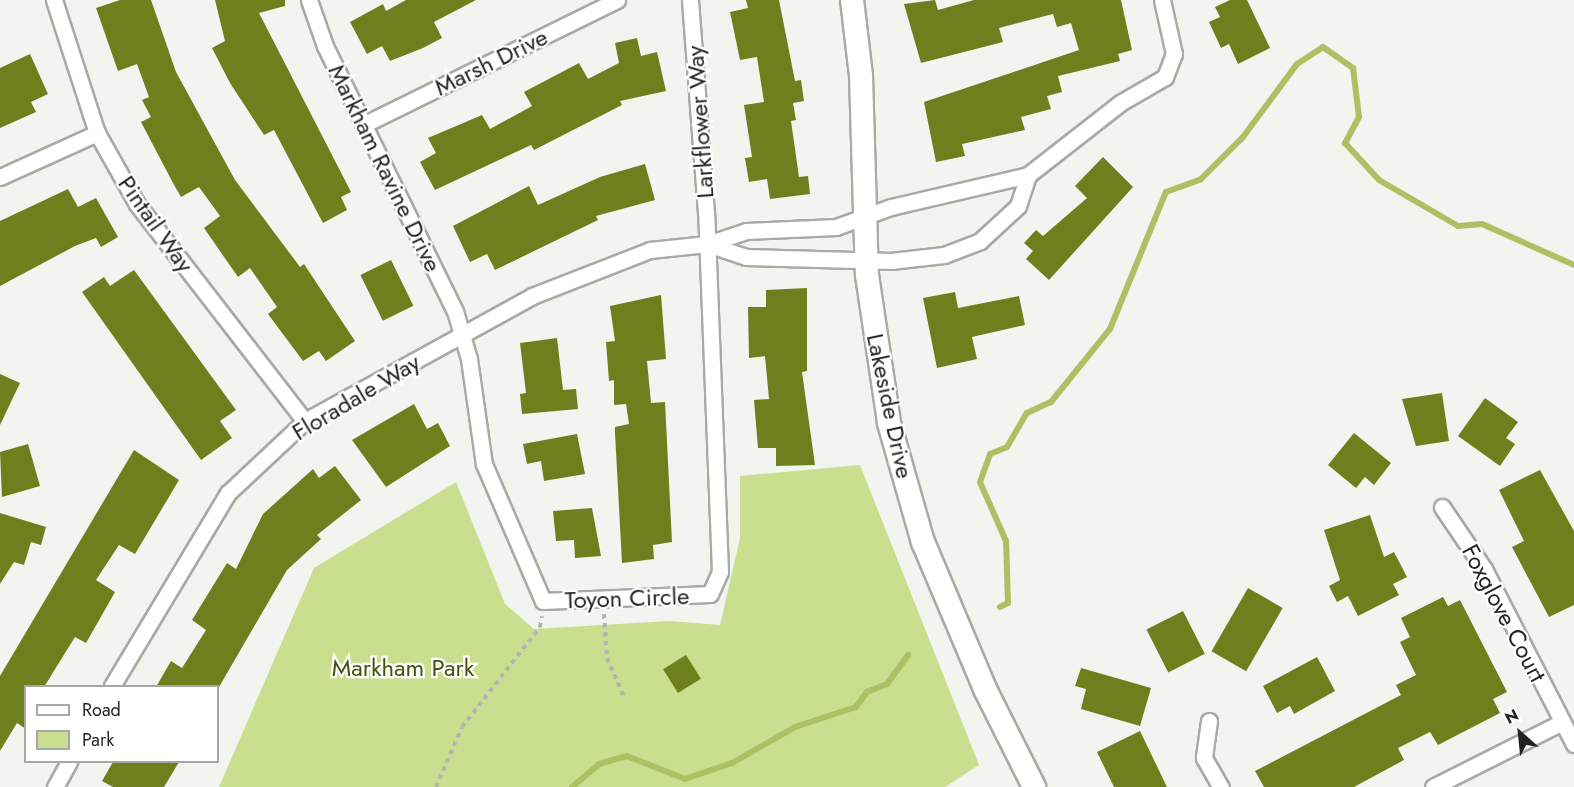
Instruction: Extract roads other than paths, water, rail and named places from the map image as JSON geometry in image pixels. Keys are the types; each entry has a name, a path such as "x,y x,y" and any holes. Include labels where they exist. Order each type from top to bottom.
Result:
{"street":[{"name":"Pintail Way","path":"54,0 98,133 137,204 305,421"},
{"name":"Markham Ravine Drive","path":"309,0 463,335"},
{"name":"Marsh Drive","path":"365,124 617,0"},
{"name":"Larkflower Way","path":"690,0 707,244"},
{"name":"Lakeside Drive","path":"852,0 861,76 867,257 879,371 923,542 985,689 1034,787"},
{"path":"1028,175 1120,103 1165,77 1174,54 1161,0"},
{"path":"0,177 98,133"},
{"name":"Floradale Way","path":"707,244 746,257 867,257 891,261 962,250 1018,206 1028,175"},
{"name":"Floradale Way","path":"113,685 228,493 305,421 463,335 593,270 650,250 707,244 746,231 836,227 866,219 891,207 1028,175"},
{"name":"Toyon Circle","path":"463,335 484,465 543,601 710,594 720,572 707,244"},
{"name":"Foxglove Court","path":"1442,507 1484,569 1574,744"},
{"path":"1209,721 1204,758 1221,787"},
{"path":"1433,787 1562,722"},
{"path":"55,787 68,763"}],"waterway":[{"path":"1000,607 1008,603 1006,541 980,482 990,454 1007,447 1027,413 1051,402 1110,329 1166,192 1201,179 1243,137 1297,64 1323,47 1353,68 1359,117 1345,143 1379,180 1458,226 1482,224 1574,265"},
{"path":"572,787 599,764 627,756 685,779 732,763 795,727 856,707 867,692 887,684 908,655"}],"park label":[{"name":"Markham Park","path":"403,668"}]}
